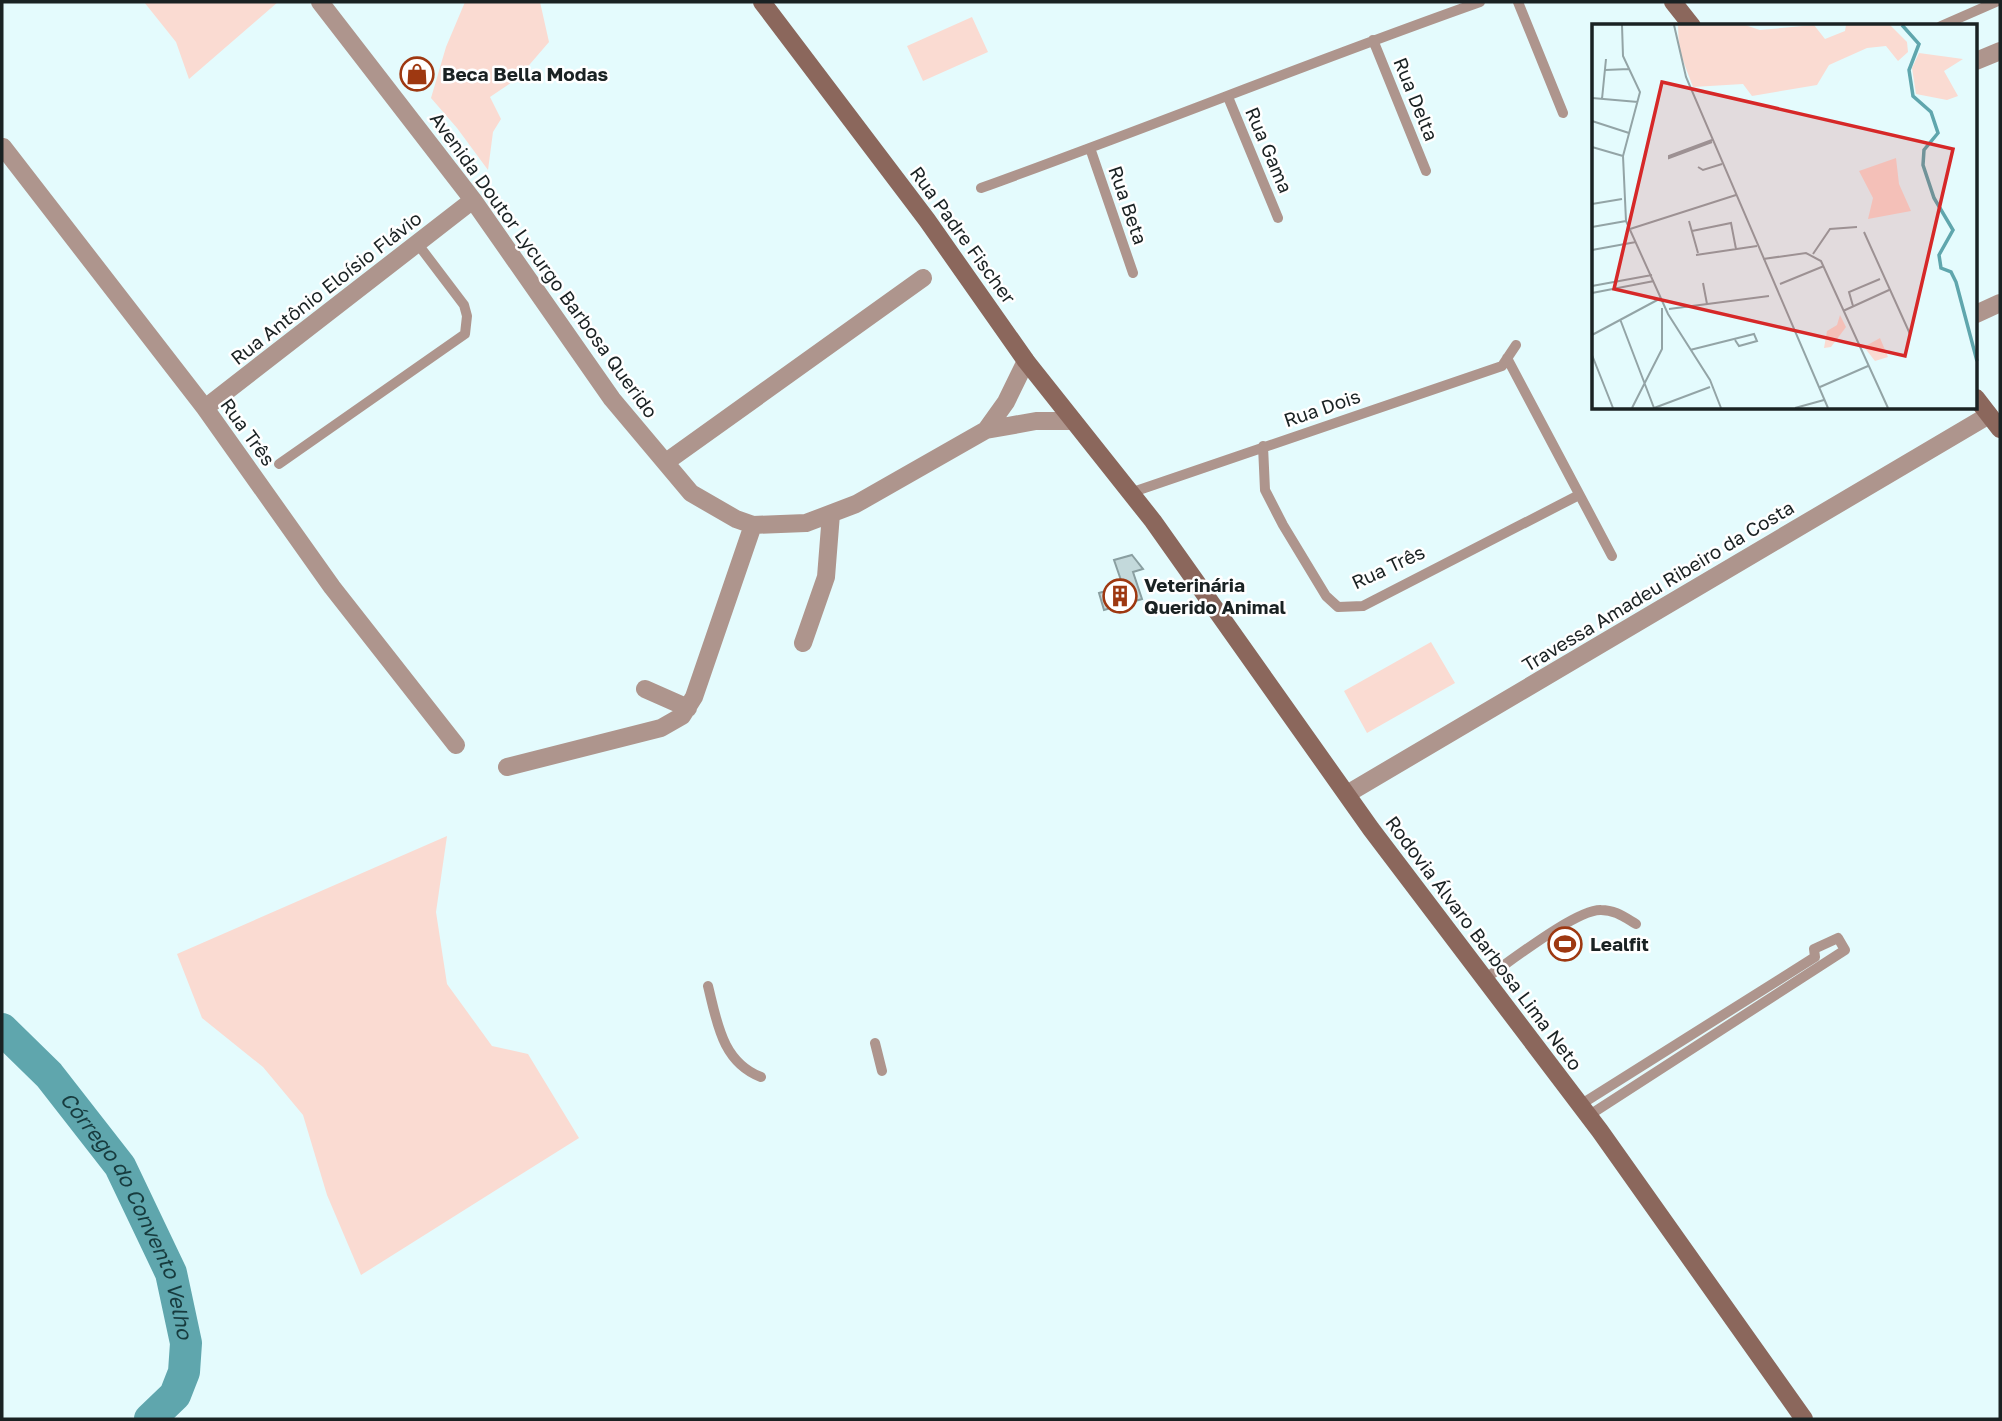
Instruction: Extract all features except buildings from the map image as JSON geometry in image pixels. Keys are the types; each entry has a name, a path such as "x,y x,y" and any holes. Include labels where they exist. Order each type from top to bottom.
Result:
{"main road":[{"name":"Rua Padre Fischer","path":"762,2 919,210 1026,361 1130,492"},
{"path":"1683,4 1691,24"},
{"path":"1978,401 1995,422"},
{"name":"Rodovia Álvaro Barbosa Lima Neto","path":"1130,492 1371,829 1584,1111 1804,1419"}],"street":[{"name":"Avenida Doutor Lycurgo Barbosa Querido","path":"320,2 472,200 612,399 691,493 736,519 753,525 806,523 856,504 986,430"},
{"path":"1978,60 2000,51"},
{"name":"Rua Três","path":"3,147 205,408 332,587 456,745"},
{"name":"Rua Antônio Eloísio Flávio","path":"205,408 472,200"},
{"path":"666,462 923,278"},
{"path":"1978,313 2000,303"},
{"path":"986,430 1006,401 1026,361"},
{"path":"986,430 1036,421 1073,421"},
{"name":"Travessa Amadeu Ribeiro da Costa","path":"1347,794 1995,422"},
{"path":"803,643 826,577 831,514"},
{"path":"507,767 661,728 682,716 688,708 753,525"},
{"path":"645,689 688,708"}],"lane":[{"path":"981,187 1480,2"},
{"path":"1518,2 1563,113"},
{"path":"1946,24 1996,2"},
{"name":"Rua Delta","path":"1373,40 1426,171"},
{"name":"Rua Gama","path":"1228,96 1278,218"},
{"name":"Rua Beta","path":"1090,148 1133,273"},
{"path":"279,464 465,334 467,316 464,305 417,243"},
{"name":"Rua Dois","path":"1130,492 1502,366 1516,345"},
{"path":"1507,358 1612,556"},
{"name":"Rua Três","path":"1263,446 1265,489 1283,526 1326,596 1338,607 1363,606 1579,495"},
{"path":"1483,980 1578,917 1597,909 1614,911 1636,924"},
{"path":"1838,938 1845,950 1584,1111 1815,957 1814,949 1838,938"},
{"path":"708,986 720,1036 738,1064 761,1077"},
{"path":"875,1043 882,1071"}],"shaded area":[{"path":"144,2 278,2 189,79 176,42"},
{"path":"465,2 540,2 549,42 518,78 490,97 501,119 493,132 488,170 431,98 446,47"},
{"path":"972,17 988,52 923,81 907,46"},
{"path":"1431,642 1455,683 1367,733 1344,691"},
{"path":"447,836 436,912 447,984 492,1046 528,1054 579,1138 361,1275 327,1195 303,1115 263,1067 202,1018 177,954"}],"waterway":[{"name":"Córrego do Convento Velho","path":"2,1029 49,1075 120,1166 171,1273 186,1343 184,1372 175,1395 150,1419"}],"place":[{"name":"Beca Bella Modas","path":"417,74"},
{"name":"Veterinária Querido Animal","path":"1120,596"},
{"name":"Lealfit","path":"1565,944"}]}
